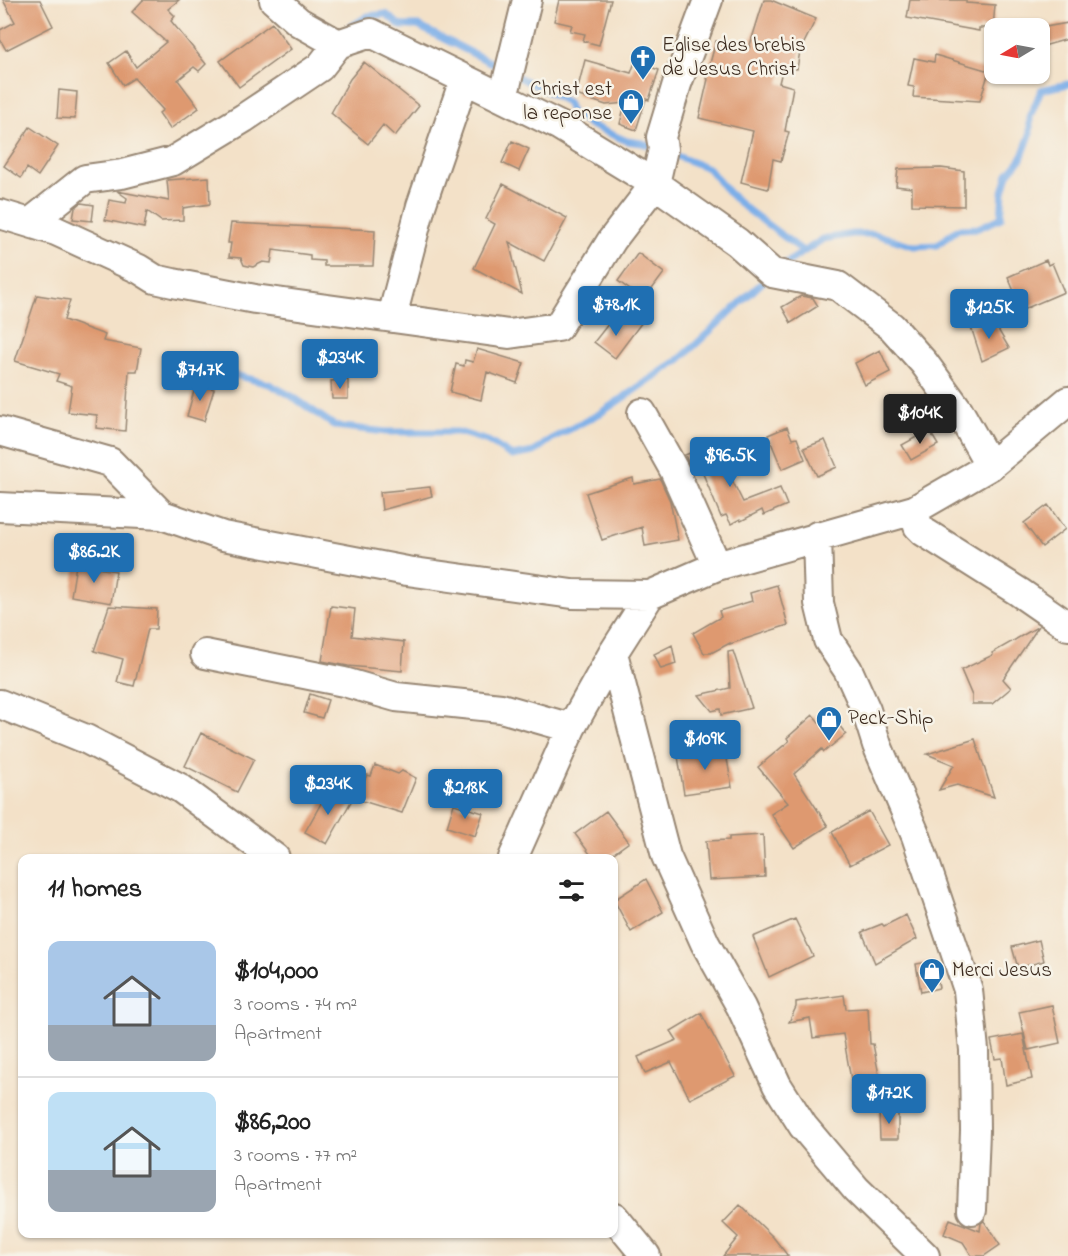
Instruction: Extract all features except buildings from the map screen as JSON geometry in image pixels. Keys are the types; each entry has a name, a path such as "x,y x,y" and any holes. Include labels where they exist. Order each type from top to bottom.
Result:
{"street":[{"path":"274,0 299,22 338,45"},
{"path":"502,98 527,0"},
{"path":"0,214 56,231 139,269 155,279 255,299 509,334 558,327 612,240 655,184 663,149 661,137 677,84 708,0"},
{"path":"33,223 36,218 86,179 122,174 173,161 244,118 320,67 338,45 371,33 560,126 655,184 737,242 772,273 838,286 892,327 924,363 959,411 990,466"},
{"path":"392,317 421,206 464,80"},
{"path":"0,507 162,515 223,536 407,572 572,594 650,595 717,566 914,510 990,466 1068,401"},
{"path":"642,413 674,470 717,566"},
{"path":"0,431 110,462 162,515"},
{"path":"914,510 918,526 924,532 1068,626"},
{"path":"817,536 819,603 828,640 848,670 866,710 877,745 916,836 968,990 974,1050 975,1131 972,1210"},
{"path":"515,854 571,728 613,653 650,595"},
{"path":"613,653 666,856 705,943 741,1006 777,1084 803,1126 856,1189 925,1256"},
{"path":"205,654 344,682 396,697 501,708 571,728"},
{"path":"0,704 86,739 180,789 269,854"},
{"path":"618,1222 646,1256"}],"waterway":[{"path":"350,27 368,16 386,14 401,26 418,26 502,68"},
{"path":"515,75 567,102 572,114 590,125 627,141 656,148"},
{"path":"782,266 823,239 852,234 875,234 914,246 937,245 958,229 978,228 1001,218 1003,192 1008,174 1021,159 1030,135 1030,117 1041,90 1068,84"},
{"path":"669,153 708,168 744,207 803,251"},
{"path":"215,375 235,375 269,384 290,395 335,426 386,432 458,432 488,441 512,456 534,452 551,439 599,414 680,359 767,278"}],"place":[{"name":"Eglise des brebis de Jesus Christ","path":"643,81"},
{"name":"Christ est la reponse","path":"631,125"},
{"name":"Peck-Ship","path":"829,742"},
{"name":"Merci Jesus","path":"932,994"}]}
